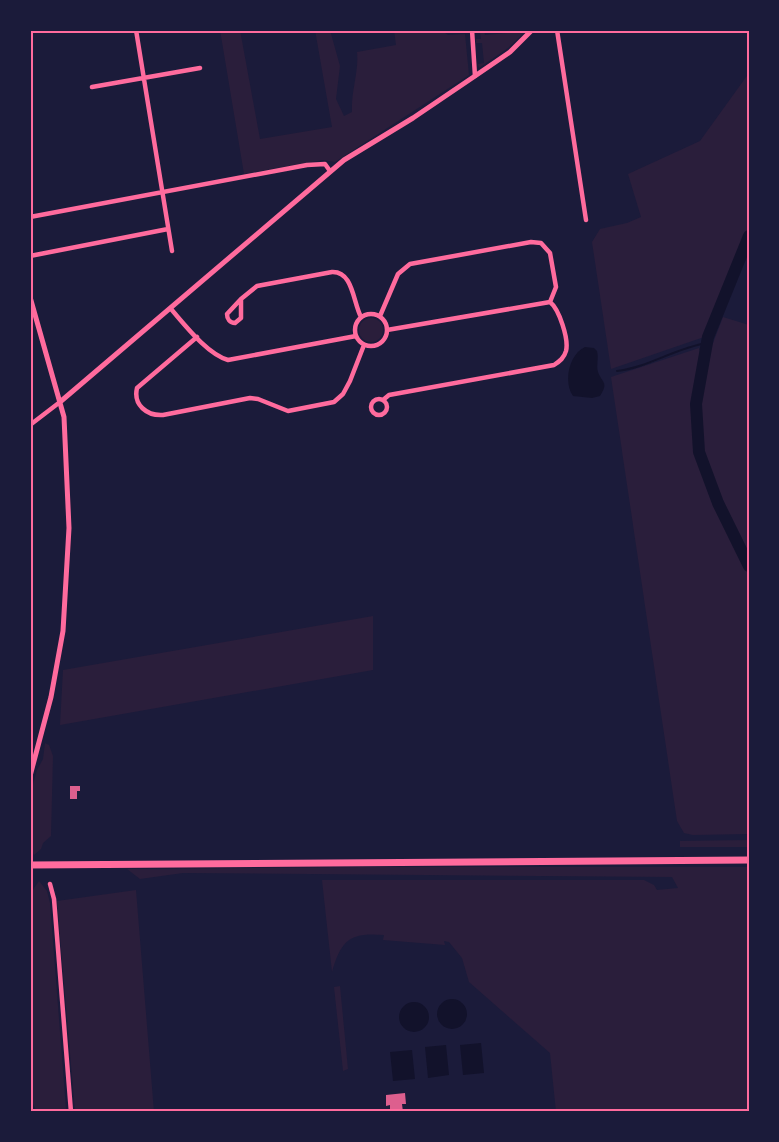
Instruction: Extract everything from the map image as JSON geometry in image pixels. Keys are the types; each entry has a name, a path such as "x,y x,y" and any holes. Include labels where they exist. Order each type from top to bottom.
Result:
{"main road":[{"path":"30,865 749,860"}],"street":[{"path":"136,30 172,251"},
{"path":"472,30 475,76"},
{"path":"30,425 171,309 330,171 475,76 510,51 532,30"},
{"path":"557,30 586,220"},
{"path":"92,87 200,68"},
{"path":"30,217 307,165 325,164 330,171"},
{"path":"30,256 168,229"},
{"path":"380,316 398,274 410,264 531,242 541,243 550,253 556,287 549,302"},
{"path":"241,299 241,318 236,323 231,322 227,314 241,299 257,286 341,272 347,278 361,317"},
{"path":"30,297 60,402 66,434 69,528 63,631 51,697 30,776"},
{"path":"383,400 389,395 554,365 562,359 567,347 557,308 549,302 387,330"},
{"path":"171,309 216,355 228,360 356,336"},
{"path":"370,314 380,316 385,322 386,336 380,344 371,347 364,345 356,336 355,327 361,317 370,314"},
{"path":"197,337 137,388 137,402 148,413 163,415 250,398 288,411 334,402 347,387 364,345"},
{"path":"50,884 54,899 71,1112"}],"shaded area":[{"path":"220,30 240,30 260,139 332,127 315,30 330,30 340,66 336,99 344,116 352,112 357,52 396,45 394,30 441,30 448,35 465,34 469,75 335,162 323,160 244,174"},
{"path":"484,30 485,35 527,30 508,48 479,68 478,64 484,63 482,43 476,43 476,39 481,39 480,33 475,33"},
{"path":"749,73 749,226 704,337 611,369 592,242 600,229 627,223 641,217 628,174 700,141"},
{"path":"723,317 749,325 749,557 716,488 702,452 700,401 705,364"},
{"path":"371,318 380,321 383,330 380,339 371,342 362,339 359,330 362,321"},
{"path":"585,347 594,348 597,351 597,370 604,383 600,396 592,398 573,396 568,383 572,362 579,351"},
{"path":"699,348 694,399 697,460 713,500 749,573 749,834 693,835 684,833 677,821 611,377"},
{"path":"373,616 373,670 60,725 63,670"},
{"path":"45,743 49,745 53,756 51,836 34,855 30,846 30,795 37,770 43,759"},
{"path":"749,840 749,847 680,847 680,841"},
{"path":"749,867 749,1112 556,1112 550,1053 469,982 462,958 449,942 444,941 445,945 383,940 384,935 372,934 355,937 343,945 332,972 322,880 644,880 654,885 657,890 678,888 672,877 183,873 140,879 127,869"},
{"path":"39,881 47,891 50,903 66,1109 37,1112 30,1098 30,894"},
{"path":"136,890 154,1112 75,1112 57,901"},
{"path":"340,986 348,1069 343,1071 334,987"},
{"path":"452,999 463,1003 467,1014 463,1025 452,1029 441,1025 437,1014 441,1003"},
{"path":"414,1002 425,1006 429,1017 425,1028 414,1032 403,1028 399,1017 403,1006"},
{"path":"481,1043 484,1073 463,1075 460,1045"},
{"path":"446,1045 449,1075 428,1078 425,1047"},
{"path":"412,1050 415,1079 393,1081 390,1052"}],"building":[{"path":"70,786 80,786 77,799 70,799"},
{"path":"405,1093 406,1104 402,1104 403,1112 390,1112 390,1105 386,1106 386,1095"}],"waterway":[{"path":"749,236 708,337 696,404 699,452 718,503 749,566"},
{"path":"617,371 707,343"}]}
